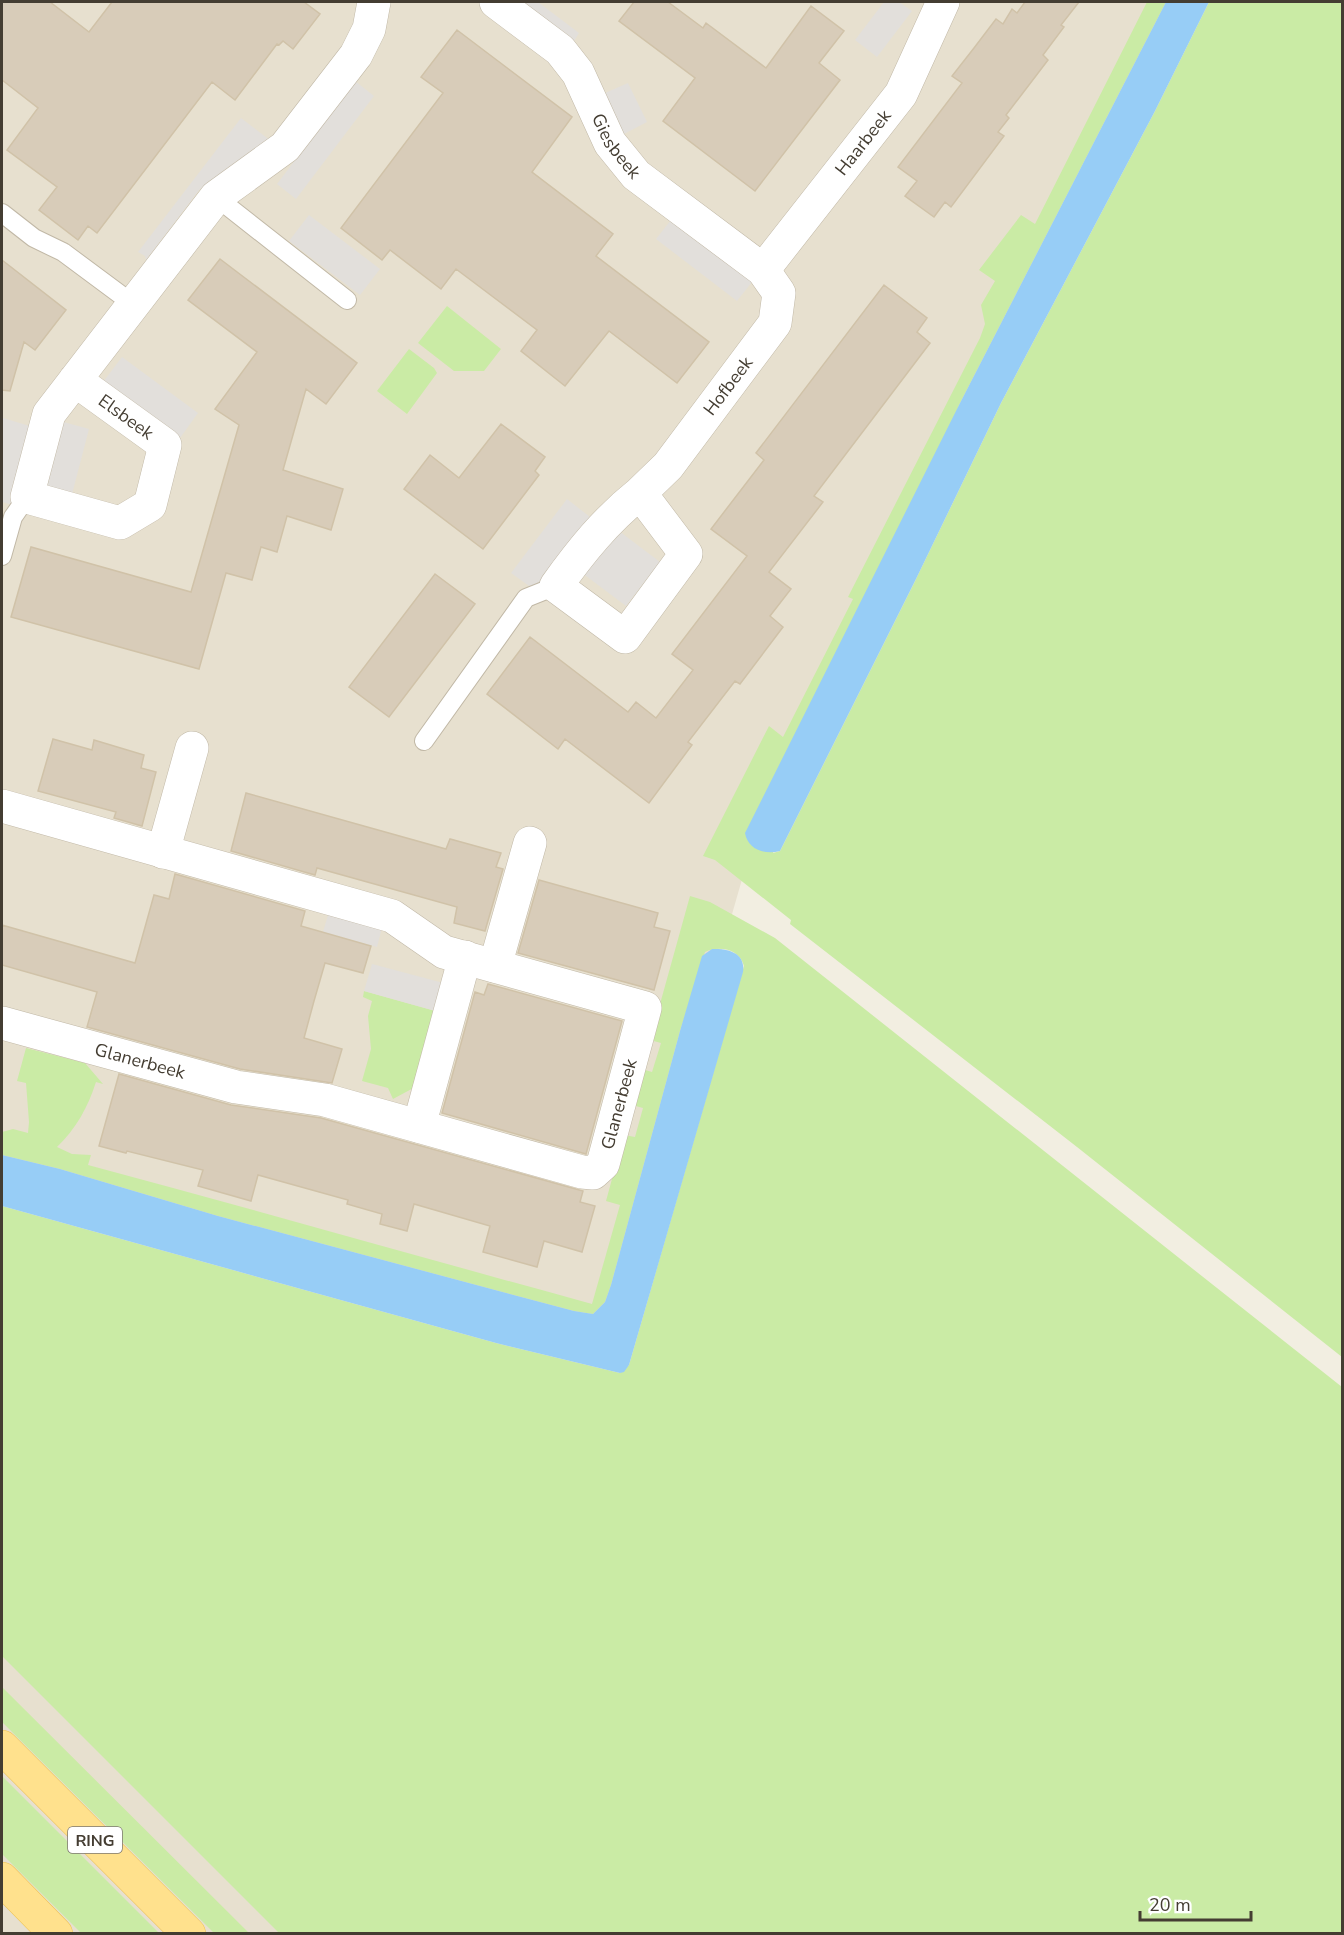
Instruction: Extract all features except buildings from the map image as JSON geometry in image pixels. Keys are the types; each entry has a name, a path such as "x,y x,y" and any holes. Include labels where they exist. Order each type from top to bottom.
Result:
{"main road":[{"name":"RING","path":"2,1747 189,1934"},
{"path":"2,1880 56,1934"}],"street":[{"path":"27,497 49,414 216,197 285,147 356,55 369,29 374,2"},
{"name":"Giesbeek","path":"496,2 560,50 578,73 610,143 636,175 763,270"},
{"name":"Haarbeek","path":"763,270 901,94 943,2"},
{"name":"Hofbeek","path":"555,586 584,546 668,466 775,322 779,293 763,270"},
{"name":"Elsbeek","path":"27,497 120,523 150,506 165,445 75,380"},
{"path":"555,586 625,637 686,554 640,493"},
{"path":"163,852 192,748"},
{"name":"Glanerbeek","path":"2,806 392,916 444,952 645,1008 603,1164 593,1173 582,1172 325,1100 236,1087 2,1023"},
{"path":"419,1126 480,962 530,843"}],"lane":[{"path":"216,197 347,300"},
{"path":"2,213 34,238 63,252 133,304"},
{"path":"2,556 13,517 27,497"},
{"path":"424,741 526,598 555,586"}],"shaded area":[{"path":"2,2 1185,2 747,862 607,1349 2,1175"},
{"path":"520,2 538,2 579,33 574,41 575,45"},
{"path":"884,2 899,2 912,11 877,57 855,40"},
{"path":"355,81 374,96 296,199 277,184"},
{"path":"628,83 647,122 624,134 605,93"},
{"path":"241,118 271,141 200,189 146,260 145,256 138,252"},
{"path":"309,215 380,269 360,295 289,241"},
{"path":"671,220 752,282 737,301 656,239"},
{"path":"122,357 198,413 180,438 103,382"},
{"path":"3,418 33,427 13,505 2,502"},
{"path":"60,421 89,429 71,498 41,490"},
{"path":"567,499 590,517 536,590 511,573"},
{"path":"615,528 660,562 626,606 582,573"},
{"path":"331,905 384,920 377,947 323,932"},
{"path":"372,964 447,984 439,1012 364,991"},
{"path":"2,1604 339,1933 2,1933"}],"green space":[{"path":"1147,2 1166,2 959,405 773,853 780,851 1001,403 1155,111 1209,2 1342,2 1342,1357 790,924 791,920 715,860 703,856 769,726 783,737 853,599 848,597 980,338 985,324 981,305 995,281 979,270 1021,215 1035,224"},
{"path":"447,306 501,349 484,371 454,371 418,343"},
{"path":"409,349 434,368 437,373 407,414 377,391"},
{"path":"690,896 710,902 775,938 1342,1387 1342,1933 279,1933 2,1656 2,1206 496,1343 620,1373 629,1365 744,966 742,960 734,952 716,949 705,952 680,1031 611,1285 605,1302 593,1314 574,1311 218,1216 60,1169 2,1155 2,1132 13,1129 28,1133 26,1083 17,1081 26,1048 85,1063 103,1084 96,1082 81,1117 57,1147 72,1154 91,1155 88,1165 592,1304 620,1205 606,1201 624,1135 635,1137 643,1108 632,1105 642,1069 652,1072 661,1043 650,1040"},
{"path":"364,991 439,1012 419,1085 393,1099 388,1088 362,1081 371,1049 368,1016 372,1001 363,997"},
{"path":"2,1687 249,1933 214,1933 2,1722"},
{"path":"2,1776 159,1933 81,1933 2,1854"}],"water":[{"path":"1166,2 1209,2 1155,111 1001,403 780,851 758,850 750,844 745,833 959,405"},
{"path":"712,949 735,953 742,960 743,972 629,1365 624,1372 620,1373 496,1343 2,1206 2,1155 60,1169 218,1216 574,1311 593,1314 605,1302 611,1285 702,956"}]}
